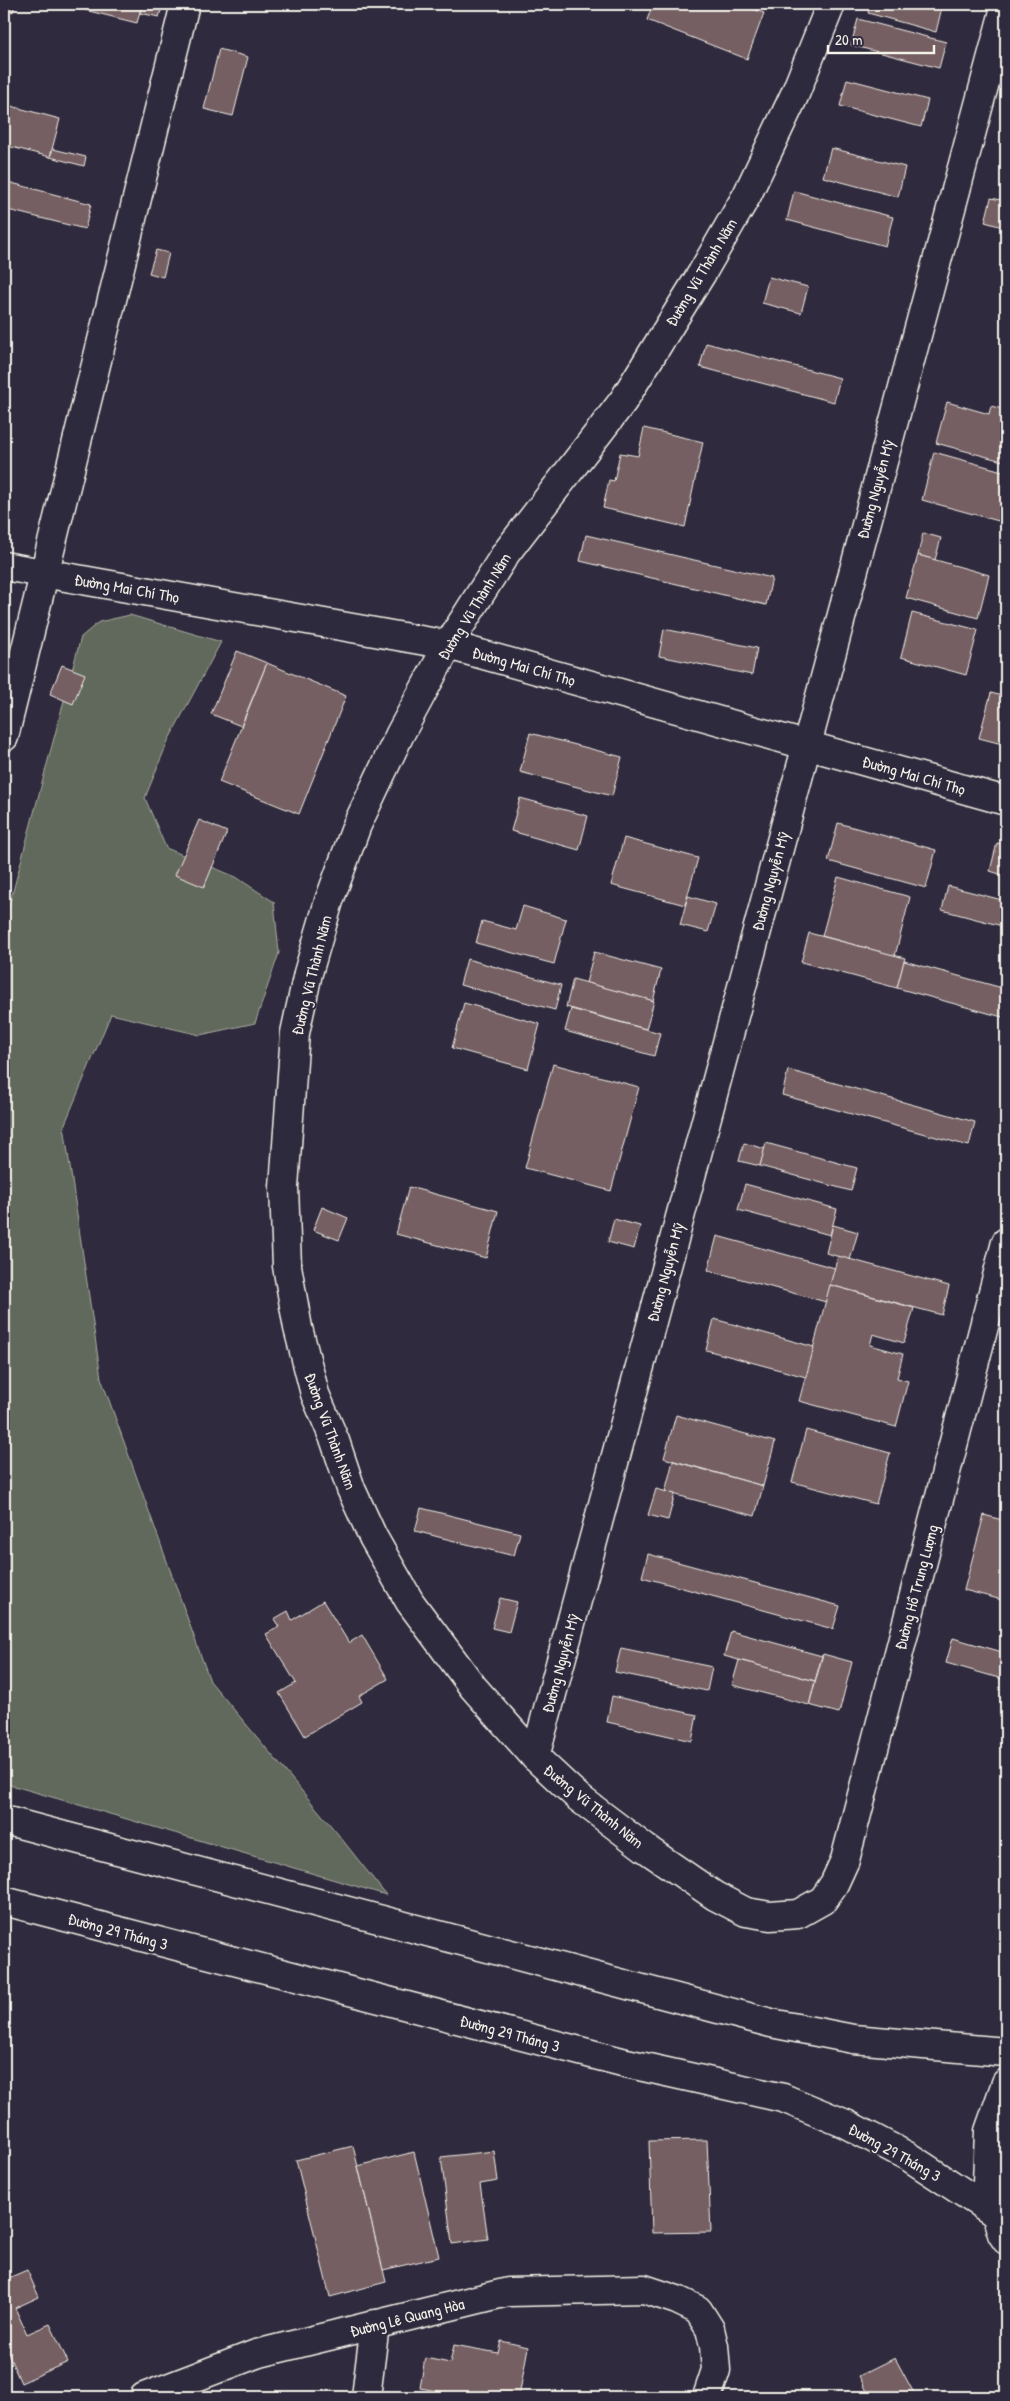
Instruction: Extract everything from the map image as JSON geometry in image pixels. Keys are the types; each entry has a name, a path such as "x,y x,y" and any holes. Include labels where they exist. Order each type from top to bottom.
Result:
{"street":[{"path":"4,737 185,4"},
{"name":"Đường Vũ Thành Năm","path":"798,1914 770,1916 746,1912 715,1896 645,1848 579,1798 535,1757 473,1687 410,1602 373,1537 351,1489 335,1441 315,1394 298,1328 287,1266 284,1187 295,1033 308,973 329,902 357,826 400,734 448,645 506,553 623,401 702,273 747,195 796,94 831,4"},
{"name":"Đường Nguyễn Mỹ","path":"535,1757 1006,4"},
{"name":"Đường Mai Chí Thọ","path":"4,566 448,645 1006,801"},
{"name":"Đường Hồ Trung Lượng","path":"798,1914 823,1900 834,1884 845,1860 1006,1242"},
{"path":"4,1820 771,2023 853,2039 1006,2052"},
{"name":"Đường 29 Tháng 3","path":"4,1901 626,2063 784,2098 846,2124 909,2157 996,2214"},
{"path":"1006,2083 989,2132 988,2183 1002,2234 1006,2240"},
{"name":"Đường Lê Quang Hòa","path":"144,2397 256,2354 508,2292 644,2289 678,2300 698,2310 710,2329 716,2370 707,2397"},
{"path":"366,2397 375,2324"}],"green space":[{"path":"130,615 221,642 168,741 145,798 166,848 236,877 274,902 279,953 255,1023 200,1035 111,1014 64,1126 101,1378 210,1681 337,1833 386,1895 4,1783 4,925 81,637 99,622"}],"building":[{"path":"4,4 15,4 13,12 4,9"},
{"path":"61,4 142,4 137,23"},
{"path":"142,4 163,4 159,17 140,13"},
{"path":"653,4 739,4 764,13 747,59 647,20"},
{"path":"870,4 929,4 942,7 936,32 868,13"},
{"path":"858,19 946,42 939,68 851,45"},
{"path":"219,49 248,57 233,116 204,109"},
{"path":"847,79 928,100 921,127 840,106"},
{"path":"11,106 60,119 50,157 4,145 4,136"},
{"path":"831,148 905,167 898,197 823,177"},
{"path":"53,149 86,157 84,166 50,157"},
{"path":"4,181 91,204 85,229 4,209"},
{"path":"794,191 893,217 885,246 787,220"},
{"path":"991,198 1006,201 1006,228 985,222"},
{"path":"156,250 169,253 163,277 149,273"},
{"path":"769,277 808,287 801,313 762,303"},
{"path":"706,343 840,378 834,402 700,367"},
{"path":"947,402 989,414 991,406 1006,410 1006,462 936,443"},
{"path":"644,428 703,442 685,527 603,508 609,480 614,481 620,453 638,456"},
{"path":"934,452 1006,472 1006,523 922,500"},
{"path":"923,533 941,538 935,560 918,555"},
{"path":"586,535 772,578 766,605 580,561"},
{"path":"918,555 989,575 978,618 906,598"},
{"path":"912,613 978,630 966,675 901,657"},
{"path":"664,629 757,648 752,675 659,656"},
{"path":"237,651 267,663 241,726 211,714"},
{"path":"267,663 346,696 299,814 219,782"},
{"path":"62,665 85,674 73,704 50,694"},
{"path":"991,693 1006,697 1006,745 979,738"},
{"path":"530,733 622,757 612,796 520,772"},
{"path":"520,798 588,816 579,850 511,831"},
{"path":"199,820 227,832 204,887 175,875"},
{"path":"838,823 936,850 926,888 828,861"},
{"path":"624,838 698,858 685,905 611,885"},
{"path":"997,843 1006,845 1006,876 990,871"},
{"path":"838,877 910,897 895,956 822,936"},
{"path":"948,886 1006,901 1006,927 942,910"},
{"path":"688,896 716,904 708,932 680,925"},
{"path":"523,906 566,919 554,964 476,943 482,921 516,930"},
{"path":"809,933 905,958 897,988 801,962"},
{"path":"594,952 661,970 653,1001 586,983"},
{"path":"467,959 561,985 555,1010 460,985"},
{"path":"904,961 1006,989 1006,1018 897,988"},
{"path":"573,979 654,1001 646,1029 566,1007"},
{"path":"464,1003 540,1024 528,1069 452,1048"},
{"path":"571,1009 660,1033 654,1056 565,1031"},
{"path":"553,1064 639,1087 611,1191 525,1168"},
{"path":"788,1070 975,1122 969,1146 782,1095"},
{"path":"744,1143 765,1149 760,1166 739,1161"},
{"path":"766,1143 857,1168 851,1191 760,1166"},
{"path":"745,1184 837,1209 830,1235 738,1210"},
{"path":"409,1187 498,1211 486,1258 396,1234"},
{"path":"322,1207 348,1218 339,1240 313,1230"},
{"path":"614,1219 640,1226 634,1249 608,1242"},
{"path":"833,1225 858,1232 850,1260 826,1253"},
{"path":"717,1236 835,1268 826,1302 708,1270"},
{"path":"838,1256 949,1286 942,1315 830,1285"},
{"path":"830,1285 914,1308 904,1343 873,1334 870,1345 903,1354 897,1378 908,1381 896,1427 799,1401"},
{"path":"714,1319 814,1347 806,1377 706,1350"},
{"path":"676,1415 775,1442 763,1486 664,1458"},
{"path":"806,1430 890,1453 876,1504 792,1482"},
{"path":"673,1461 763,1486 755,1516 665,1492"},
{"path":"656,1489 675,1494 668,1520 648,1515"},
{"path":"421,1508 520,1533 514,1556 415,1531"},
{"path":"984,1515 1006,1521 1006,1601 964,1590"},
{"path":"648,1554 840,1606 833,1629 642,1577"},
{"path":"500,1598 517,1602 509,1632 492,1628"},
{"path":"323,1601 349,1643 362,1635 388,1679 359,1696 362,1702 305,1736 279,1693 296,1683 266,1634 279,1627 274,1619 288,1611 292,1620"},
{"path":"731,1631 822,1656 815,1681 724,1656"},
{"path":"953,1638 1006,1653 1006,1680 946,1663"},
{"path":"621,1648 712,1667 707,1691 615,1672"},
{"path":"823,1654 852,1662 839,1713 809,1705"},
{"path":"739,1660 815,1681 809,1705 732,1685"},
{"path":"612,1696 697,1715 692,1741 607,1722"},
{"path":"707,2140 711,2232 652,2233 649,2141"},
{"path":"353,2146 386,2282 330,2297 296,2160"},
{"path":"494,2151 498,2181 480,2184 488,2239 452,2244 441,2157"},
{"path":"414,2152 439,2257 383,2270 358,2166"},
{"path":"27,2270 39,2297 15,2308 27,2334 50,2324 68,2362 21,2383 4,2345 4,2280"},
{"path":"501,2341 528,2347 519,2397 471,2397 420,2388 425,2358 450,2363 454,2345 498,2353"},
{"path":"895,2358 916,2397 870,2397 859,2376"}]}
